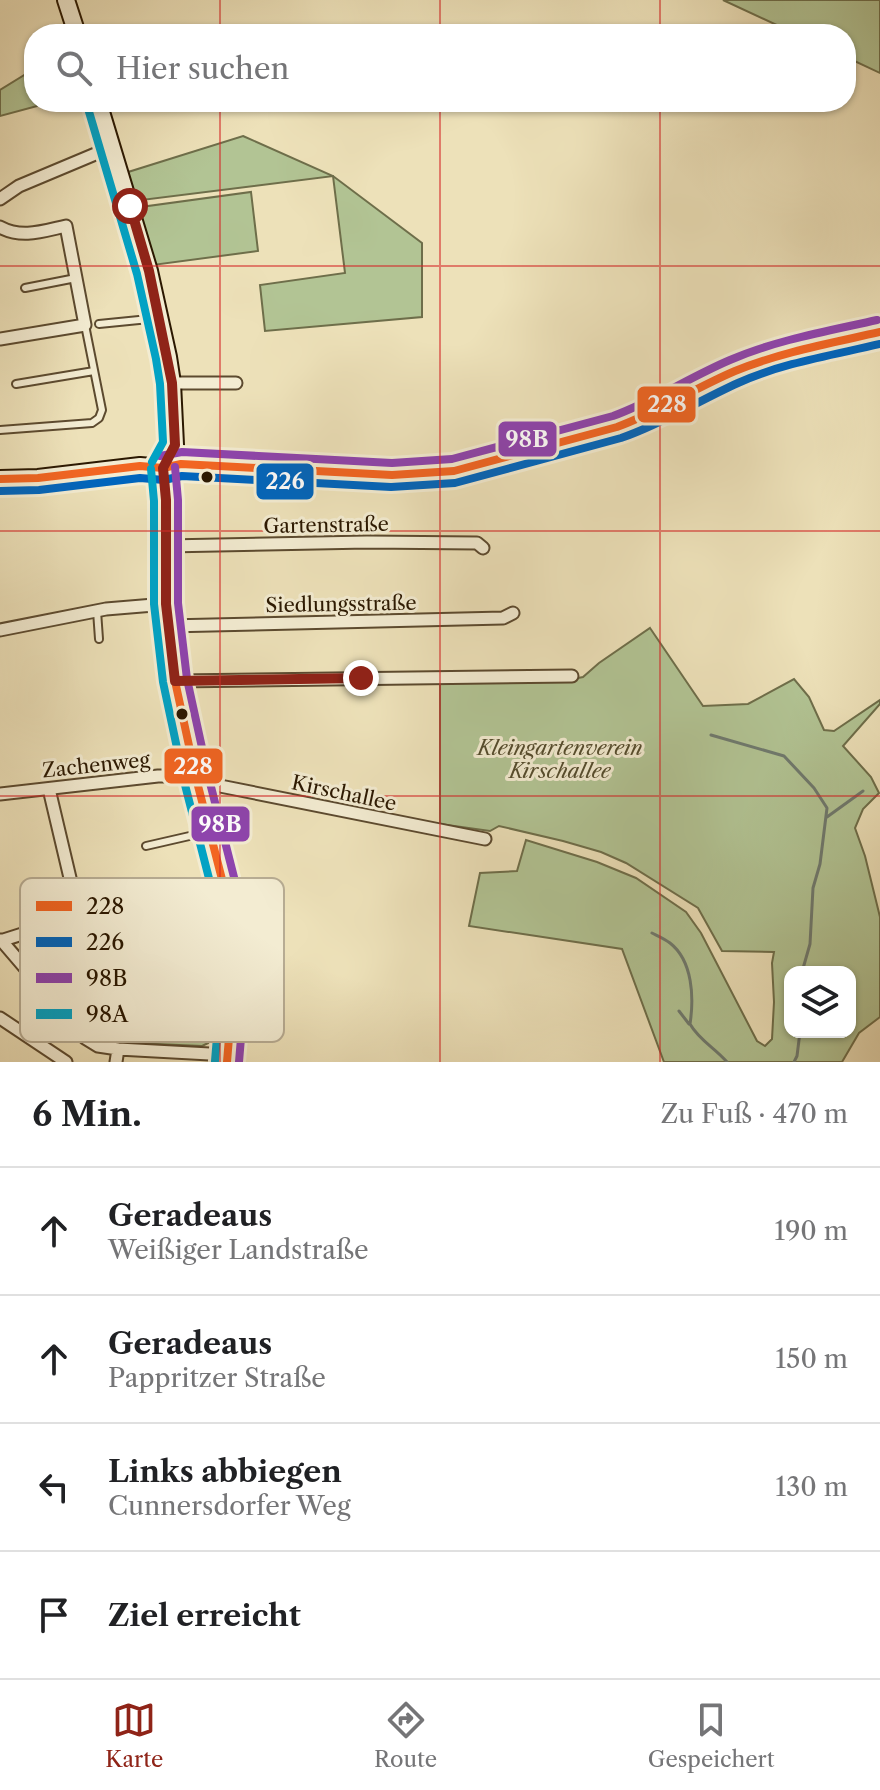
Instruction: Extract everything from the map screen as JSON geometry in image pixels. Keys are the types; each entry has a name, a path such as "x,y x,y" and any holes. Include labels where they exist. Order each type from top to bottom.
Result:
{"street":[{"path":"66,0 74,24"},
{"path":"101,112 149,271 172,383 175,445 163,468 168,626 175,681 222,878"},
{"path":"0,199 19,186 112,147"},
{"path":"0,227 10,233 30,234 66,226 85,325 0,339"},
{"path":"0,479 38,478 140,466 163,468 181,464 392,475 454,471 642,418 735,371 761,362 880,332"},
{"path":"172,383 236,383"},
{"name":"Gartenstraße","path":"167,546 367,542 477,543 483,548"},
{"path":"0,630 97,611 166,604"},
{"name":"Siedlungsstraße","path":"168,626 503,618 513,613"},
{"path":"175,681 572,676"},
{"name":"Zachenweg","path":"0,794 158,776 196,778"},
{"name":"Kirschallee","path":"196,778 205,783 485,839"},
{"path":"49,789 70,878"},
{"path":"1,940 20,962"},
{"path":"0,1018 20,1031"},
{"path":"36,1042 66,1062"},
{"path":"92,1042 118,1049 228,1058"},
{"path":"116,1062 118,1049"}],"lane":[{"path":"25,288 76,278"},
{"path":"99,324 159,318"},
{"path":"0,430 92,423 99,418 102,410 85,325"},
{"path":"16,384 94,371"},
{"path":"97,611 99,639"},
{"path":"146,846 210,831"}],"green space":[{"path":"723,0 880,0 880,73 856,62 856,24 775,24"},
{"path":"24,75 24,110 0,116 0,90"},
{"path":"243,136 333,176 134,201 125,173"},
{"path":"333,176 422,243 422,317 265,331 260,285 345,273"},
{"path":"251,192 258,251 153,265 139,213 141,207"},
{"name":"Kleingartenverein Kirschallee","path":"650,628 703,706 748,704 794,679 809,697 824,730 834,731 880,700 880,704 843,746 871,777 879,793 863,809 855,828 880,917 880,1017 859,1033 842,1062 664,1062 622,949 469,926 480,873 517,871 526,840 597,862 636,878 686,912 701,933 757,1041 765,1046 772,1039 774,952 722,951 698,908 626,863 601,852 499,826 490,831 440,824 440,682 568,680 583,677"},
{"path":"110,1042 209,1042 202,1046"}],"waterway":[{"path":"711,735 784,756 814,788 827,808 820,864 813,888 810,944 804,966"},
{"path":"827,817 863,791"},
{"path":"652,933 678,951 690,980 690,1024 727,1062"},
{"path":"679,1011 689,1024"},
{"path":"794,1062 799,1038"}],"transit line":[{"name":"98A","path":"89,112 137,274 156,359 163,442 152,462"},
{"name":"98B","path":"160,456 182,452 392,463 452,459 613,416 748,353 877,320"},
{"name":"228","path":"0,479 38,478 140,466 163,468 181,464 392,475 454,471 617,427 735,371 770,358 880,332"},
{"name":"226","path":"0,491 39,490 140,478 164,480 182,476 391,487 455,483 621,438 772,370 880,344"},
{"name":"98B","path":"175,467 178,603 187,679 234,878"},
{"name":"228","path":"163,468 166,604 175,681 222,878"},
{"name":"98A","path":"151,469 154,604 163,682 209,878"},
{"name":"98A","path":"215,1061 217,1042"},
{"name":"228","path":"227,1062 229,1042"},
{"name":"98B","path":"239,1062 241,1042"}],"route":[{"path":"130,206 149,271 172,383 175,445 163,468 166,604 175,681 361,678"}]}
